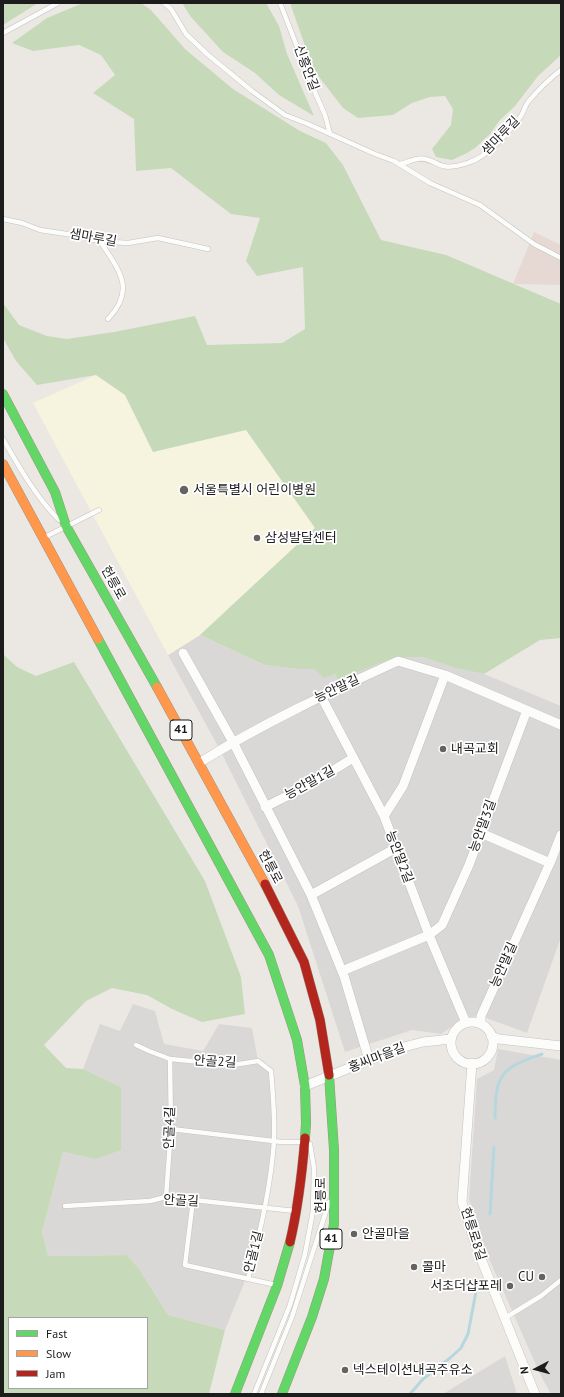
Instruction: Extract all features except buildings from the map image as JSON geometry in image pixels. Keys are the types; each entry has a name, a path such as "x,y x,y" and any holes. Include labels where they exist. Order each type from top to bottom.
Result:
{"main road":[{"name":"헌릉로","path":"3,394 55,492 66,526 200,763 267,887 304,962 320,1020 329,1077 334,1150 334,1224 324,1279 312,1317 282,1394"},
{"name":"헌릉로","path":"3,464 269,954 297,1040 305,1086 306,1122 302,1175 297,1211 288,1250 277,1286 235,1394"}],"street":[{"path":"183,653 233,742 311,895 342,971 369,1060"},
{"name":"능안말길","path":"200,763 233,742 321,696 398,661 446,676 561,725"},
{"path":"384,816 403,786 446,676"},
{"name":"능안말2길","path":"321,696 384,816 429,935 466,1022"},
{"name":"능안말3길","path":"429,935 442,925 469,865 527,710"},
{"name":"능안말1길","path":"265,807 311,784 353,758"},
{"path":"480,833 550,862"},
{"name":"능안말길","path":"481,1024 481,1016 561,835"},
{"path":"311,895 396,848"},
{"path":"342,971 429,935"},
{"path":"466,1022 481,1024 489,1031 491,1036 492,1042 489,1054 484,1059 472,1064 466,1063 456,1056 451,1045 451,1039 458,1027 466,1022"},
{"path":"491,1036 499,1039 561,1046"},
{"name":"홍씨마을길","path":"305,1086 396,1049 416,1044 451,1039"},
{"name":"헌릉로8길","path":"472,1064 462,1202 476,1246 535,1394"}],"lane":[{"path":"3,33 58,3"},
{"path":"164,3 171,9 186,34 207,54 252,91 285,115 400,164 430,183 480,205 534,244 561,258"},
{"name":"신흥안길","path":"280,3 314,90 326,115 330,134"},
{"name":"샘마루길","path":"400,164 418,158 430,160 444,166 470,163 479,159 493,148 521,115 527,104 536,93 561,70"},
{"name":"샘마루길","path":"3,219 22,223 40,230 62,232 100,241 128,243 158,238 208,250"},
{"path":"100,241 120,271 124,285 121,300 116,311 108,319"},
{"path":"3,439 46,507 66,526"},
{"path":"44,538 99,510"},
{"name":"안골2길","path":"136,1045 170,1059 232,1065 258,1061 271,1071 274,1112 274,1141 264,1208"},
{"name":"안골4길","path":"166,1197 172,1129 170,1059"},
{"path":"254,1394 290,1306 306,1254 313,1210 314,1168 306,1122"},
{"path":"172,1129 274,1141 304,1142"},
{"path":"261,1394 294,1310 334,1185"},
{"name":"안골길","path":"66,1206 150,1201 166,1197 297,1211"},
{"name":"안골1길","path":"193,1200 185,1265 248,1279 257,1247 264,1208"},
{"path":"248,1279 277,1286"},
{"path":"505,1318 541,1296 561,1280"}],"shaded area":[{"path":"534,232 561,245 561,285 513,284"},
{"name":"서울특별시 어린이병원","path":"96,375 125,395 153,452 246,430 315,528 200,635 168,655 33,403"},
{"path":"200,635 265,665 298,669 315,669 335,674 338,680 393,658 423,657 455,668 484,674 561,706 561,937 527,1033 481,1016 464,1018 441,1034 412,1030 345,1052 298,906 220,750 168,655"},
{"path":"133,1004 155,1011 164,1044 203,1051 219,1024 252,1028 258,1061 271,1071 274,1141 257,1247 225,1330 168,1315 140,1270 127,1255 48,1256 42,1232 63,1152 95,1159 121,1087 83,1069 100,1024 120,1031"},
{"path":"498,1049 561,1060 561,1394 551,1394 540,1374 482,1243 469,1199 477,1079 494,1070"},
{"path":"505,1356 517,1394 443,1394"}],"green space":[{"path":"3,3 38,3 3,25"},
{"path":"83,3 141,3 151,10 185,49 233,89 300,131 326,143 343,165 381,240 446,255 561,304 561,638 540,640 484,674 455,668 423,657 393,658 338,680 335,674 324,678 315,669 298,669 265,665 200,635 315,528 246,430 153,452 125,395 96,375 37,385 16,361 3,338 3,303 19,325 47,336 67,339 114,332 195,316 207,345 282,343 305,329 303,267 257,276 246,261 260,218 231,214 171,168 136,171 134,119 93,93 115,75 101,55 79,45 33,51 12,43 47,18"},
{"path":"182,3 266,3 279,26 287,54 314,116 279,95 255,73 223,52 191,17"},
{"path":"290,3 561,3 561,55 538,76 515,106 500,120 490,134 475,148 452,160 436,157 432,149 451,125 453,109 445,96 430,97 412,103 393,115 358,118 343,108 319,77 311,63"},
{"path":"3,654 17,667 36,676 74,662 205,881 241,977 245,1014 202,1022 172,1009 147,995 112,988 86,1001 44,1045 66,1068 83,1069 121,1087 121,1150 95,1159 63,1152 42,1232 48,1256 127,1255 140,1270 168,1315 225,1330 209,1394 3,1394"}],"waterway":[{"path":"495,1118 497,1090 500,1079 504,1073 522,1061 542,1054"},
{"path":"490,1214 494,1147"},
{"path":"410,1394 423,1379 461,1348 468,1334 477,1286"}],"traffic: fast":[{"path":"3,394 55,492 66,526 157,687"},
{"path":"98,639 269,955 297,1040 305,1086 305,1138"},
{"path":"282,1394 312,1317 324,1279 334,1224 334,1150 329,1075"},
{"path":"235,1394 277,1286 290,1242"}],"traffic: slow":[{"path":"3,464 98,639"},
{"path":"157,687 265,884"}],"traffic: jam":[{"path":"265,884 304,962 320,1020 329,1075"},
{"path":"290,1242 303,1165 305,1138"}],"place":[{"name":"서울특별시 어린이병원","path":"184,490"},
{"name":"삼성발달센터","path":"257,538"},
{"name":"내곡교회","path":"443,749"},
{"name":"안골마을","path":"354,1234"},
{"name":"콜마","path":"414,1267"},
{"name":"CU","path":"542,1277"},
{"name":"서초더샵포레","path":"510,1286"},
{"name":"넥스테이션내곡주유소","path":"345,1370"}]}
